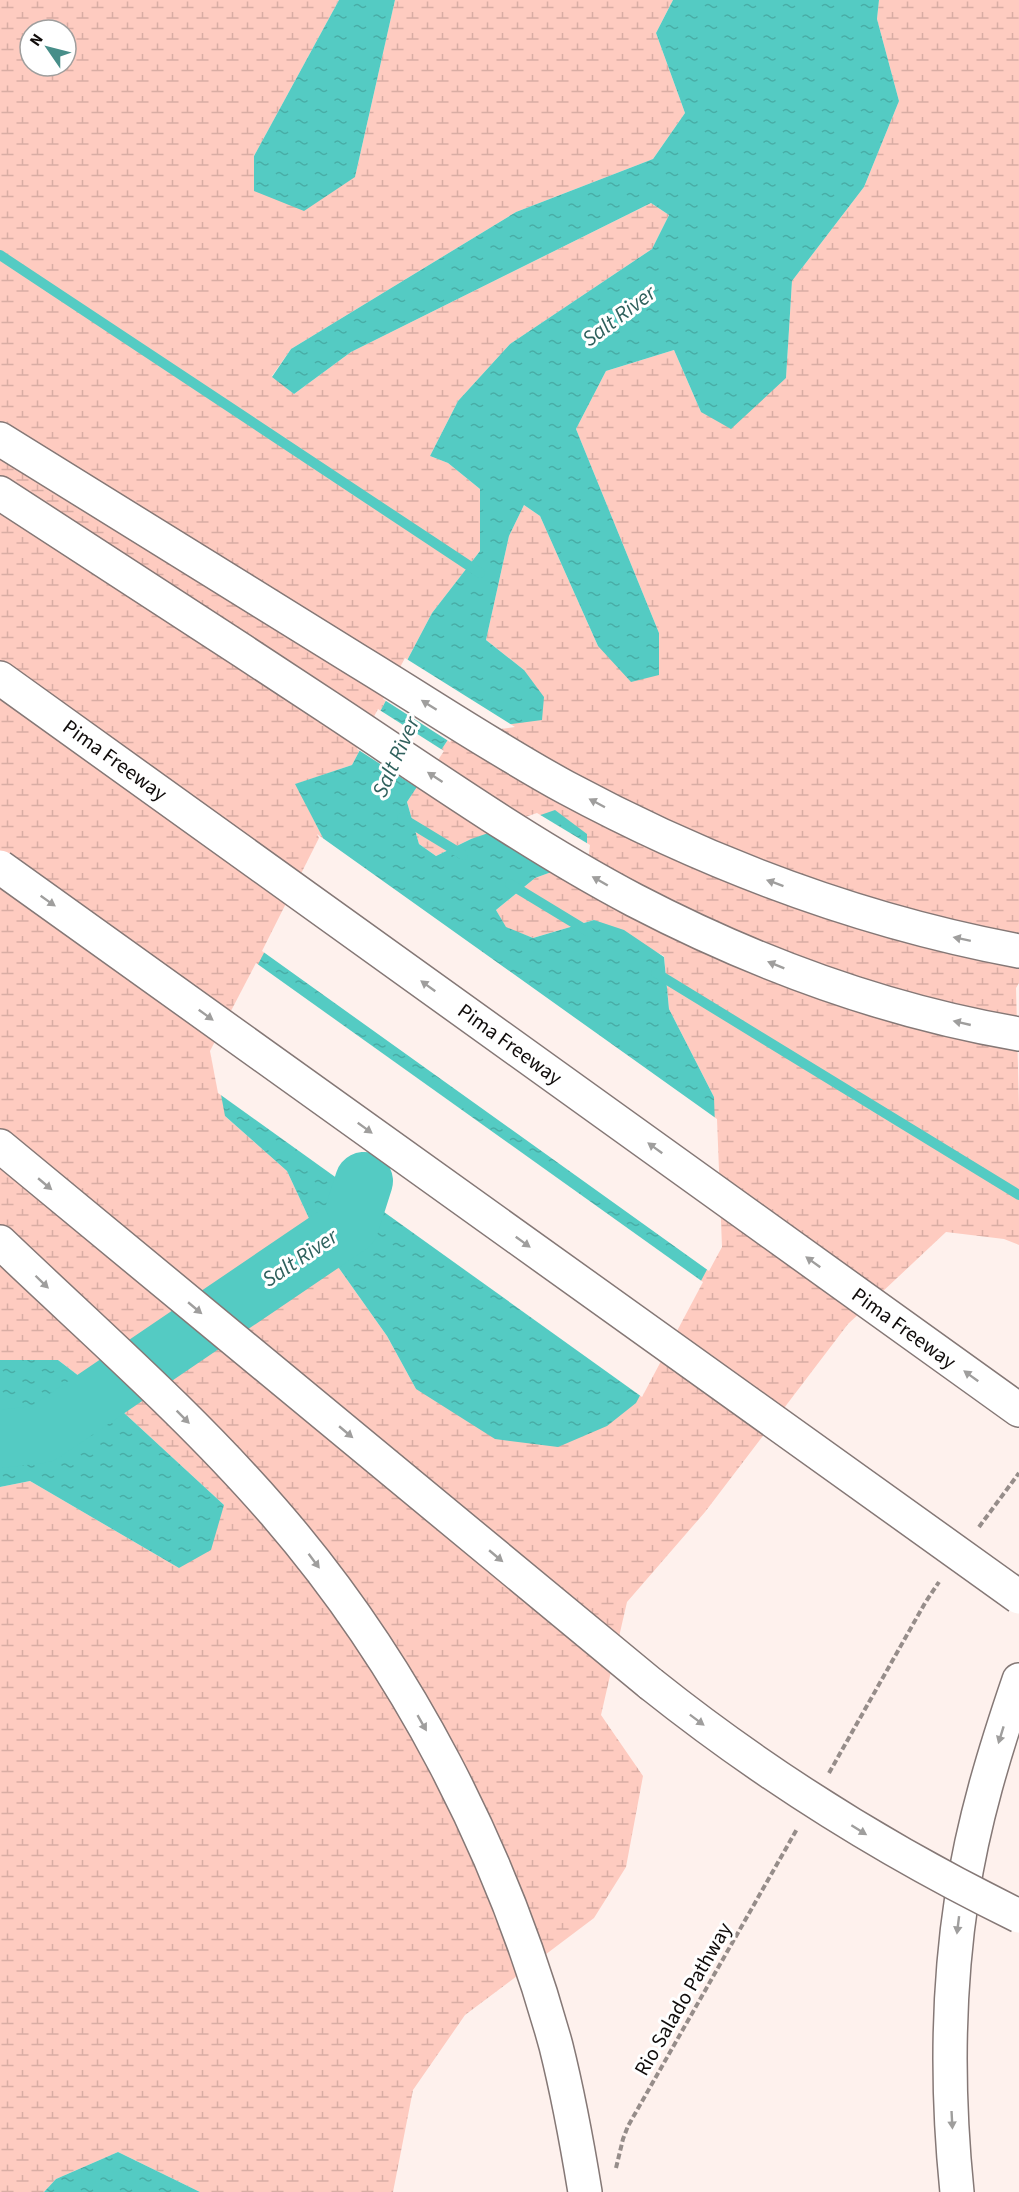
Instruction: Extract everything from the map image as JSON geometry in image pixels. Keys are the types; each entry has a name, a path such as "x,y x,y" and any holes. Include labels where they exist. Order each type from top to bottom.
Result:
{"highway":[{"path":"0,438 512,756 612,812 714,860 821,900 947,935 1019,951"},
{"path":"0,493 482,808 573,865 633,899 720,941 800,975 925,1014 1019,1034"},
{"name":"Pima Freeway","path":"0,678 1019,1410"},
{"path":"0,867 1019,1597"},
{"path":"0,1146 688,1714 764,1768 868,1835 945,1879 1019,1916"},
{"path":"0,1242 207,1441 273,1511 341,1596 403,1690 430,1737 479,1835 522,1941 556,2047 569,2102 585,2192"},
{"path":"957,2192 950,2072 952,1984 956,1939 962,1895 980,1807 1019,1680"}],"path":[{"path":"824,1782 925,1603"},
{"name":"Rio Salado Pathway","path":"615,2175 622,2139 628,2126 798,1828"}],"green space":[{"path":"0,0 339,0 254,156 355,177 395,0 673,0 656,33 685,113 653,159 516,212 291,349 272,376 294,394 351,352 651,203 669,215 652,249 510,344 458,401 430,456 448,463 480,489 480,551 432,613 352,765 296,784 323,838 225,1116 287,1171 319,1240 387,1336 416,1389 714,1097 669,1009 664,956 594,920 533,938 506,928 496,910 535,878 586,859 471,839 436,856 419,844 407,802 453,732 524,670 486,640 509,536 524,505 540,516 598,646 659,633 576,429 606,371 674,350 701,412 786,378 792,281 864,187 899,101 877,19 879,0 1019,0 1019,983 1016,988 1019,1245 1004,1239 946,1232 848,1324 705,1512 627,1602 601,1715 643,1776 626,1867 594,1918 465,2015 413,2090 393,2192 200,2192 118,2152 56,2179 44,2192 0,2192 0,1487 30,1481 179,1568 224,1505 109,1399 58,1360 0,1360"}],"water":[{"path":"339,0 395,0 355,177 304,211 254,191 254,156"},
{"path":"673,0 879,0 877,19 899,101 864,187 792,281 786,378 731,429 701,412 674,350 606,371 576,429 659,633 659,675 631,682 598,646 540,516 524,505 509,536 486,640 524,670 544,697 542,720 453,732 407,802 419,844 436,856 471,839 555,810 587,834 587,859 535,878 496,910 506,927 533,938 594,920 624,930 664,957 669,1009 714,1097 719,1247 636,1403 607,1426 558,1447 495,1439 416,1389 387,1336 319,1240 287,1171 225,1116 213,1052 323,838 295,784 352,765 432,613 480,551 480,489 448,463 430,456 458,401 510,344 652,249 669,215 651,203 351,352 294,394 272,377 291,349 516,212 653,159 685,113 656,33"},
{"path":"0,1360 58,1360 109,1399 224,1505 211,1550 179,1568 30,1481 0,1487"},
{"path":"118,2152 200,2192 44,2192 56,2179"}],"pier":[{"path":"405,658 515,727 455,735 450,742 383,699"},
{"path":"378,709 444,751 419,789 357,749"},
{"path":"537,813 590,845 588,861 553,874 484,831"},
{"path":"317,834 717,1119 722,1247 709,1271 262,951 319,838"},
{"path":"256,963 703,1282 642,1397 218,1093 210,1051"}],"waterway":[{"path":"0,255 480,573"},
{"path":"402,818 463,855"},
{"path":"510,884 589,932"},
{"path":"656,973 1019,1195"},
{"name":"Salt River","path":"0,1439 42,1434 350,1225 364,1181"}]}
